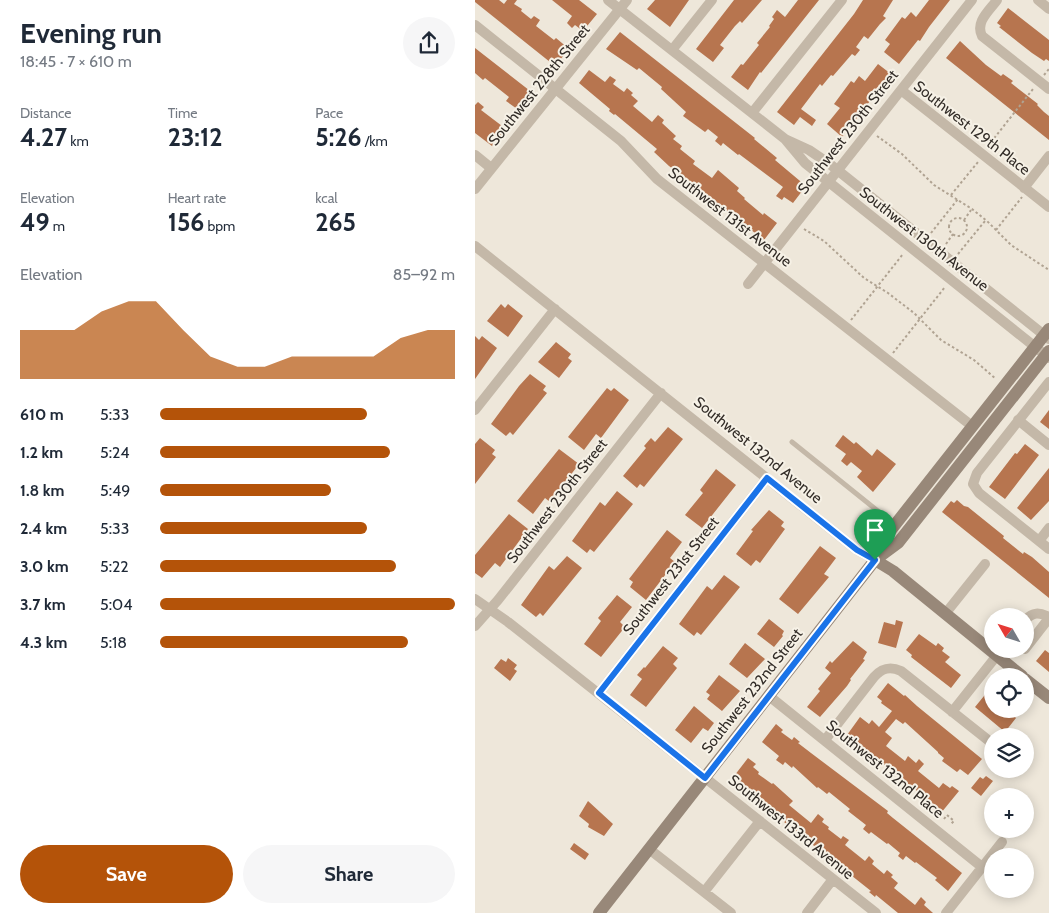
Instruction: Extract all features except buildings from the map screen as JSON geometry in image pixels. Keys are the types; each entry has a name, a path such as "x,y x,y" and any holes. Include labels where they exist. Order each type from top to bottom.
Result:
{"street":[{"name":"Southwest 130th Avenue","path":"608,0 752,114 785,139 809,150 1047,335"},
{"name":"Southwest 228th Street","path":"475,189 627,0"},
{"path":"672,50 712,0"},
{"path":"752,114 843,0"},
{"name":"Southwest 230th Street","path":"748,284 972,0"},
{"path":"997,0 982,19 980,29 985,39 1049,89"},
{"path":"1038,0 1049,9"},
{"name":"Southwest 131st Avenue","path":"475,25 621,141 657,179 972,426"},
{"name":"Southwest 129th Place","path":"901,90 1025,191 1049,207"},
{"name":"Southwest 130th Avenue","path":"785,139 799,158 828,182 1048,355"},
{"path":"475,156 491,168"},
{"path":"1025,191 1049,156"},
{"name":"Southwest 132nd Avenue","path":"475,246 857,550 893,571 945,614 984,641"},
{"path":"475,410 555,309"},
{"name":"Southwest 232nd Street","path":"875,560 883,540 894,525 1035,346 1047,335"},
{"name":"Southwest 232nd Street","path":"599,913 875,560 898,543 1048,355"},
{"path":"1049,382 977,473 973,484 979,494 1049,549"},
{"name":"Southwest 230th Street","path":"475,626 491,609 661,393"},
{"path":"1018,420 1049,445"},
{"name":"Southwest 231st Street","path":"599,693 767,478"},
{"path":"1039,541 1049,528"},
{"path":"945,614 985,564"},
{"name":"Southwest 133rd Avenue","path":"475,599 491,609 599,693 876,913"},
{"path":"1034,614 1043,613 1049,617 1034,637"},
{"path":"952,712 994,658"},
{"name":"Southwest 132nd Avenue","path":"1005,658 1015,668"},
{"path":"825,740 874,677 881,670 889,668 901,671 984,737"},
{"name":"Southwest 132nd Avenue","path":"1034,685 1049,698"},
{"name":"Southwest 132nd Place","path":"769,696 983,866"},
{"path":"704,892 760,821"},
{"path":"946,913 1002,842"},
{"path":"649,849 731,913"},
{"path":"807,913 833,879"}],"lane":[{"path":"792,442 894,525"}],"path":[{"path":"1042,77 1049,69"},
{"path":"985,150 1036,85"},
{"path":"877,136 896,149 932,182 986,220 1017,249 1049,270"},
{"path":"951,195 978,162"},
{"path":"996,230 1025,191"},
{"path":"931,233 958,199"},
{"path":"964,220 972,209"},
{"path":"956,218 964,220 967,227 965,232 958,236 953,234 949,229 951,222 956,218"},
{"path":"958,254 986,220"},
{"path":"803,228 819,238 859,275 902,303 941,340 974,360 998,380"},
{"path":"965,232 971,238"},
{"path":"946,244 953,234"},
{"path":"851,320 903,254"},
{"path":"893,353 945,287"},
{"path":"944,819 947,815 953,821 951,824"}],"route":[{"path":"767,478 857,550 875,560 705,778 599,693 767,478"}]}
